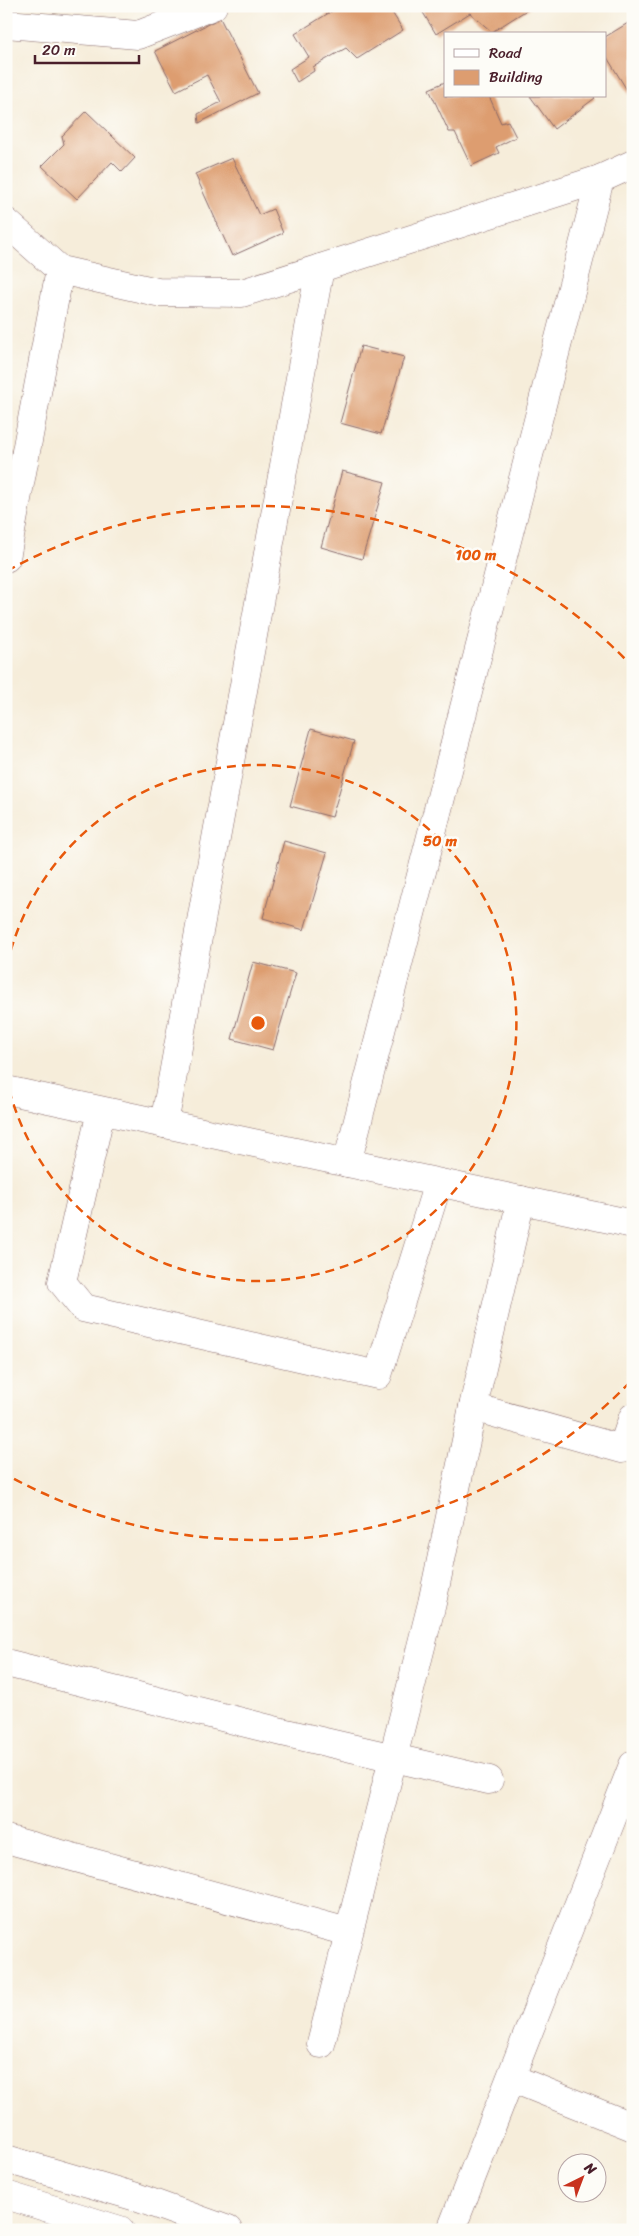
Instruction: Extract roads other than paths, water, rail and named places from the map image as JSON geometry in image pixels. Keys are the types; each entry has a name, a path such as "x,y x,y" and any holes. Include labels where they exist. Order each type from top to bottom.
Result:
{"street":[{"path":"6,24 138,35 213,6"},
{"path":"6,222 60,270 157,292 242,293 600,179 633,164"},
{"path":"347,1163 600,179"},
{"path":"164,1124 320,268"},
{"path":"6,558 60,270"},
{"path":"6,1090 633,1224"},
{"path":"100,1111 62,1282 83,1308 378,1375 438,1183"},
{"path":"321,2044 432,1603 473,1407 522,1200"},
{"path":"473,1407 622,1449 633,1418"},
{"path":"6,1663 488,1780"},
{"path":"451,2230 633,1765"},
{"path":"6,1839 348,1932"},
{"path":"511,2078 633,2126"},
{"path":"6,2159 133,2196 228,2230"},
{"path":"6,2195 120,2230"}]}
